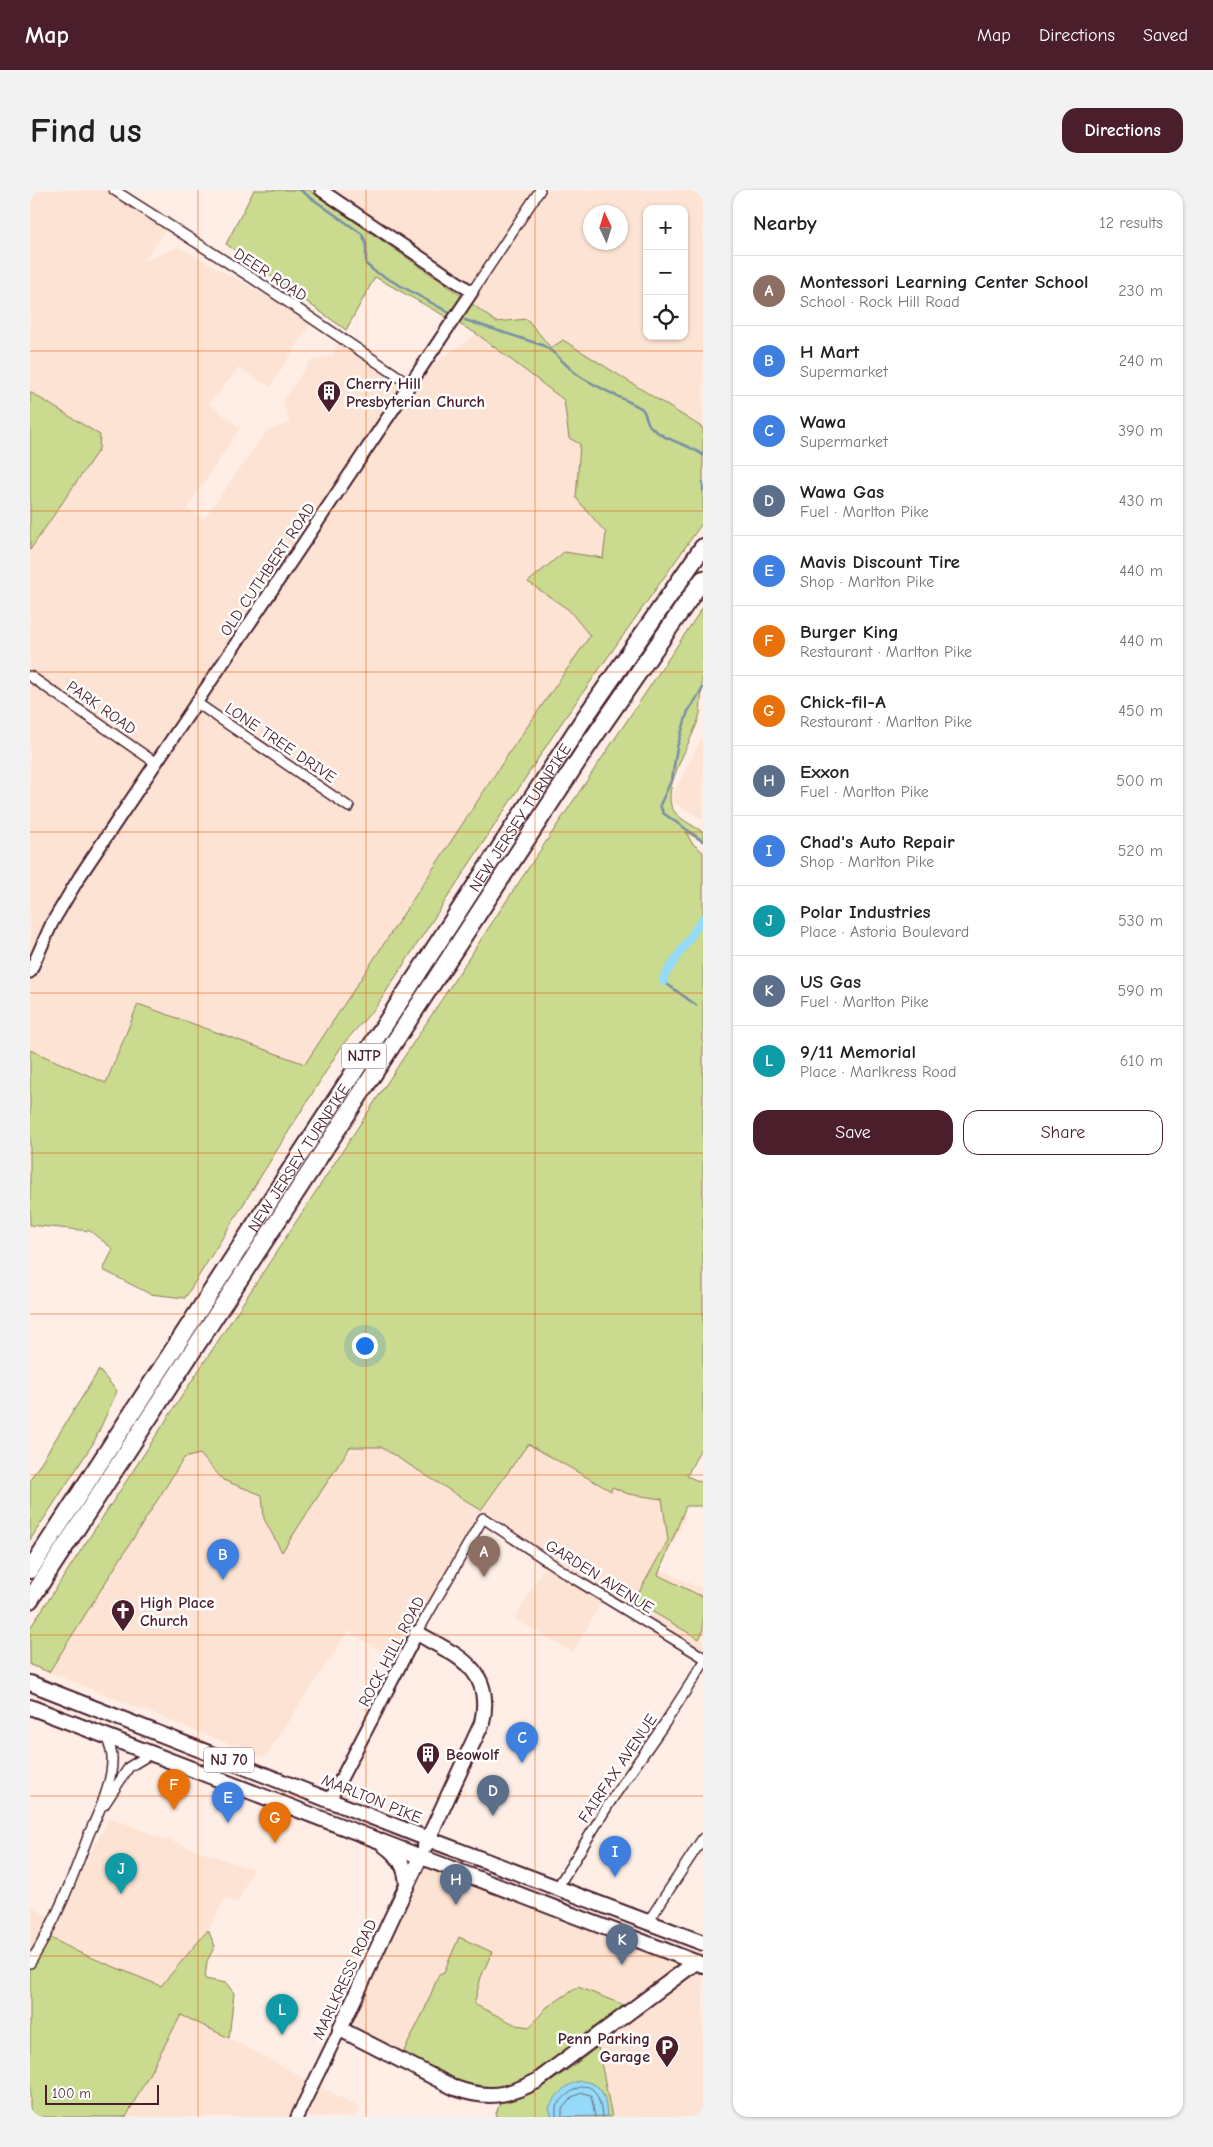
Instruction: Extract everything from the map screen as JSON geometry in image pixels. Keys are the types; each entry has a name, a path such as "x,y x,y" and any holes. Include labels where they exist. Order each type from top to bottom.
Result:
{"highway":[{"name":"NEW JERSEY TURNPIKE","path":"30,1570 575,732 703,546"},
{"name":"NEW JERSEY TURNPIKE","path":"30,1600 586,747 703,579"}],"main road":[{"name":"MARLKRESS ROAD","path":"340,2029 482,1723 485,1708 481,1681 466,1661 417,1633"},
{"name":"MARLTON PIKE","path":"30,1683 428,1839 703,1943"},
{"name":"NJ 70","path":"30,1707 701,1962"},
{"path":"375,1838 402,1861 407,1885"},
{"path":"680,1935 703,1934"},
{"path":"340,2029 472,2095 502,2095 520,2090 537,2081 701,1962"}],"street":[{"name":"DEER ROAD","path":"114,190 255,280 411,385"},
{"path":"321,190 472,292"},
{"name":"OLD CUTHBERT ROAD","path":"30,972 52,923 80,876 540,190"},
{"name":"PARK ROAD","path":"30,676 156,763"},
{"name":"LONE TREE DRIVE","path":"196,703 349,807"},
{"name":"ROCK HILL ROAD","path":"330,1800 417,1633 483,1518"},
{"name":"GARDEN AVENUE","path":"483,1518 573,1578 703,1657"},
{"name":"FAIRFAX AVENUE","path":"557,1888 612,1799 666,1723 703,1664"},
{"path":"30,1963 56,1918 97,1815 110,1774 112,1761 111,1748 106,1736"},
{"path":"97,1815 129,1767 152,1753"},
{"path":"648,1922 703,1838"},
{"name":"MARLKRESS ROAD","path":"297,2117 340,2029"}],"shaded area":[{"path":"30,190 118,190 170,223 143,262 179,247 312,321 270,387 239,368 209,403 240,428 187,508 203,520 267,431 290,423 283,402 310,361 332,356 341,338 407,383 477,334 564,400 569,438 580,443 576,498 606,533 603,558 564,552 529,582 569,610 590,636 509,753 305,1065 138,1004 106,1083 30,1050 30,970 36,953 30,950 30,550 99,449 100,436 30,392"},
{"path":"309,190 703,190 703,428 563,340 551,348 527,319 496,322 455,291"},
{"path":"703,736 703,820 670,800"},
{"path":"528,1444 610,1491 612,1486 628,1494 662,1499 686,1516 661,1570 703,1589 703,1652 605,1597 573,1652 515,1619 548,1559 481,1510"},
{"path":"350,1447 381,1447 481,1510 396,1659 348,1631 264,1758 49,1672 184,1458 200,1454 223,1480 262,1495 264,1519 282,1552"},
{"path":"110,1817 161,1838 252,1869 238,1903 226,1898 208,1930 162,1986 78,1952 49,1937 30,1967 30,1905 55,1922"},
{"path":"421,1855 703,1965 703,2117 612,2117 597,2039 489,2096 340,2029"},
{"path":"181,2015 229,2038 360,2108 353,2117 126,2117"}],"green space":[{"path":"254,190 309,190 455,291 496,322 527,319 551,348 563,340 703,428 703,522 560,725 376,1007 343,1044 185,1298 150,1294 103,1270 113,1249 90,1231 30,1225 30,1050 106,1083 138,1004 305,1064 509,753 590,636 569,610 528,582 564,552 603,558 606,533 576,498 580,444 569,438 564,400 477,334 375,277 346,330 226,244"},
{"path":"30,392 100,435 99,449 30,550"},
{"path":"703,607 700,714 676,773 670,796 671,805 676,814 703,832 703,842 686,832 692,843 703,852 703,1444 687,1476 703,1483 703,1506 686,1506 658,1575 703,1597 703,1631 699,1639 634,1601 668,1540 662,1499 628,1494 612,1487 611,1491 528,1444 481,1510 381,1447 350,1447 282,1552 264,1519 262,1495 223,1480 200,1454 184,1458 49,1672 30,1665 30,1628 499,912"},
{"path":"99,1370 117,1391 94,1442 30,1540 30,1480"},
{"path":"208,1930 215,1946 207,1961 205,1979 226,1983 234,1993 229,2038 181,2015 126,2117 30,2117 30,1968 49,1937 78,1952 161,1986"},
{"path":"459,1937 492,1952 481,1977 474,2004 516,2025 530,2027 547,2007 578,1987 624,2005 540,2070 516,2084 488,2088 462,2084 403,2053 424,2011 439,1974 444,1972"},
{"path":"598,2047 612,2117 495,2117 500,2102 527,2095 540,2088 564,2073"}],"water":[{"path":"582,2081 595,2085 602,2092 607,2116 552,2117 549,2108 558,2094 572,2084"}],"waterway":[{"path":"300,190 362,234 366,243 366,264 374,271 448,312"},
{"path":"465,320 542,345 578,375 641,408 648,424 656,431 703,455"},
{"path":"703,482 703,490"},
{"path":"703,688 688,711 677,747 672,779 660,805 663,813 703,841"},
{"path":"664,982 663,978 703,918"},
{"path":"664,982 696,1005"}],"place":[{"name":"Cherry Hill Presbyterian Church","path":"329,413"},
{"name":"Montessori Learning Center School","path":"484,1577"},
{"name":"H Mart","path":"223,1580"},
{"name":"High Place Church","path":"123,1632"},
{"name":"Wawa","path":"522,1763"},
{"name":"Beowolf","path":"428,1775"},
{"name":"Burger King","path":"174,1810"},
{"name":"Wawa Gas","path":"493,1816"},
{"name":"Mavis Discount Tire","path":"228,1823"},
{"name":"Chick-fil-A","path":"275,1843"},
{"name":"Chad's Auto Repair","path":"615,1877"},
{"name":"Polar Industries","path":"121,1894"},
{"name":"Exxon","path":"456,1905"},
{"name":"US Gas","path":"622,1965"},
{"name":"9/11 Memorial","path":"282,2035"},
{"name":"Penn Parking Garage","path":"667,2068"}]}
